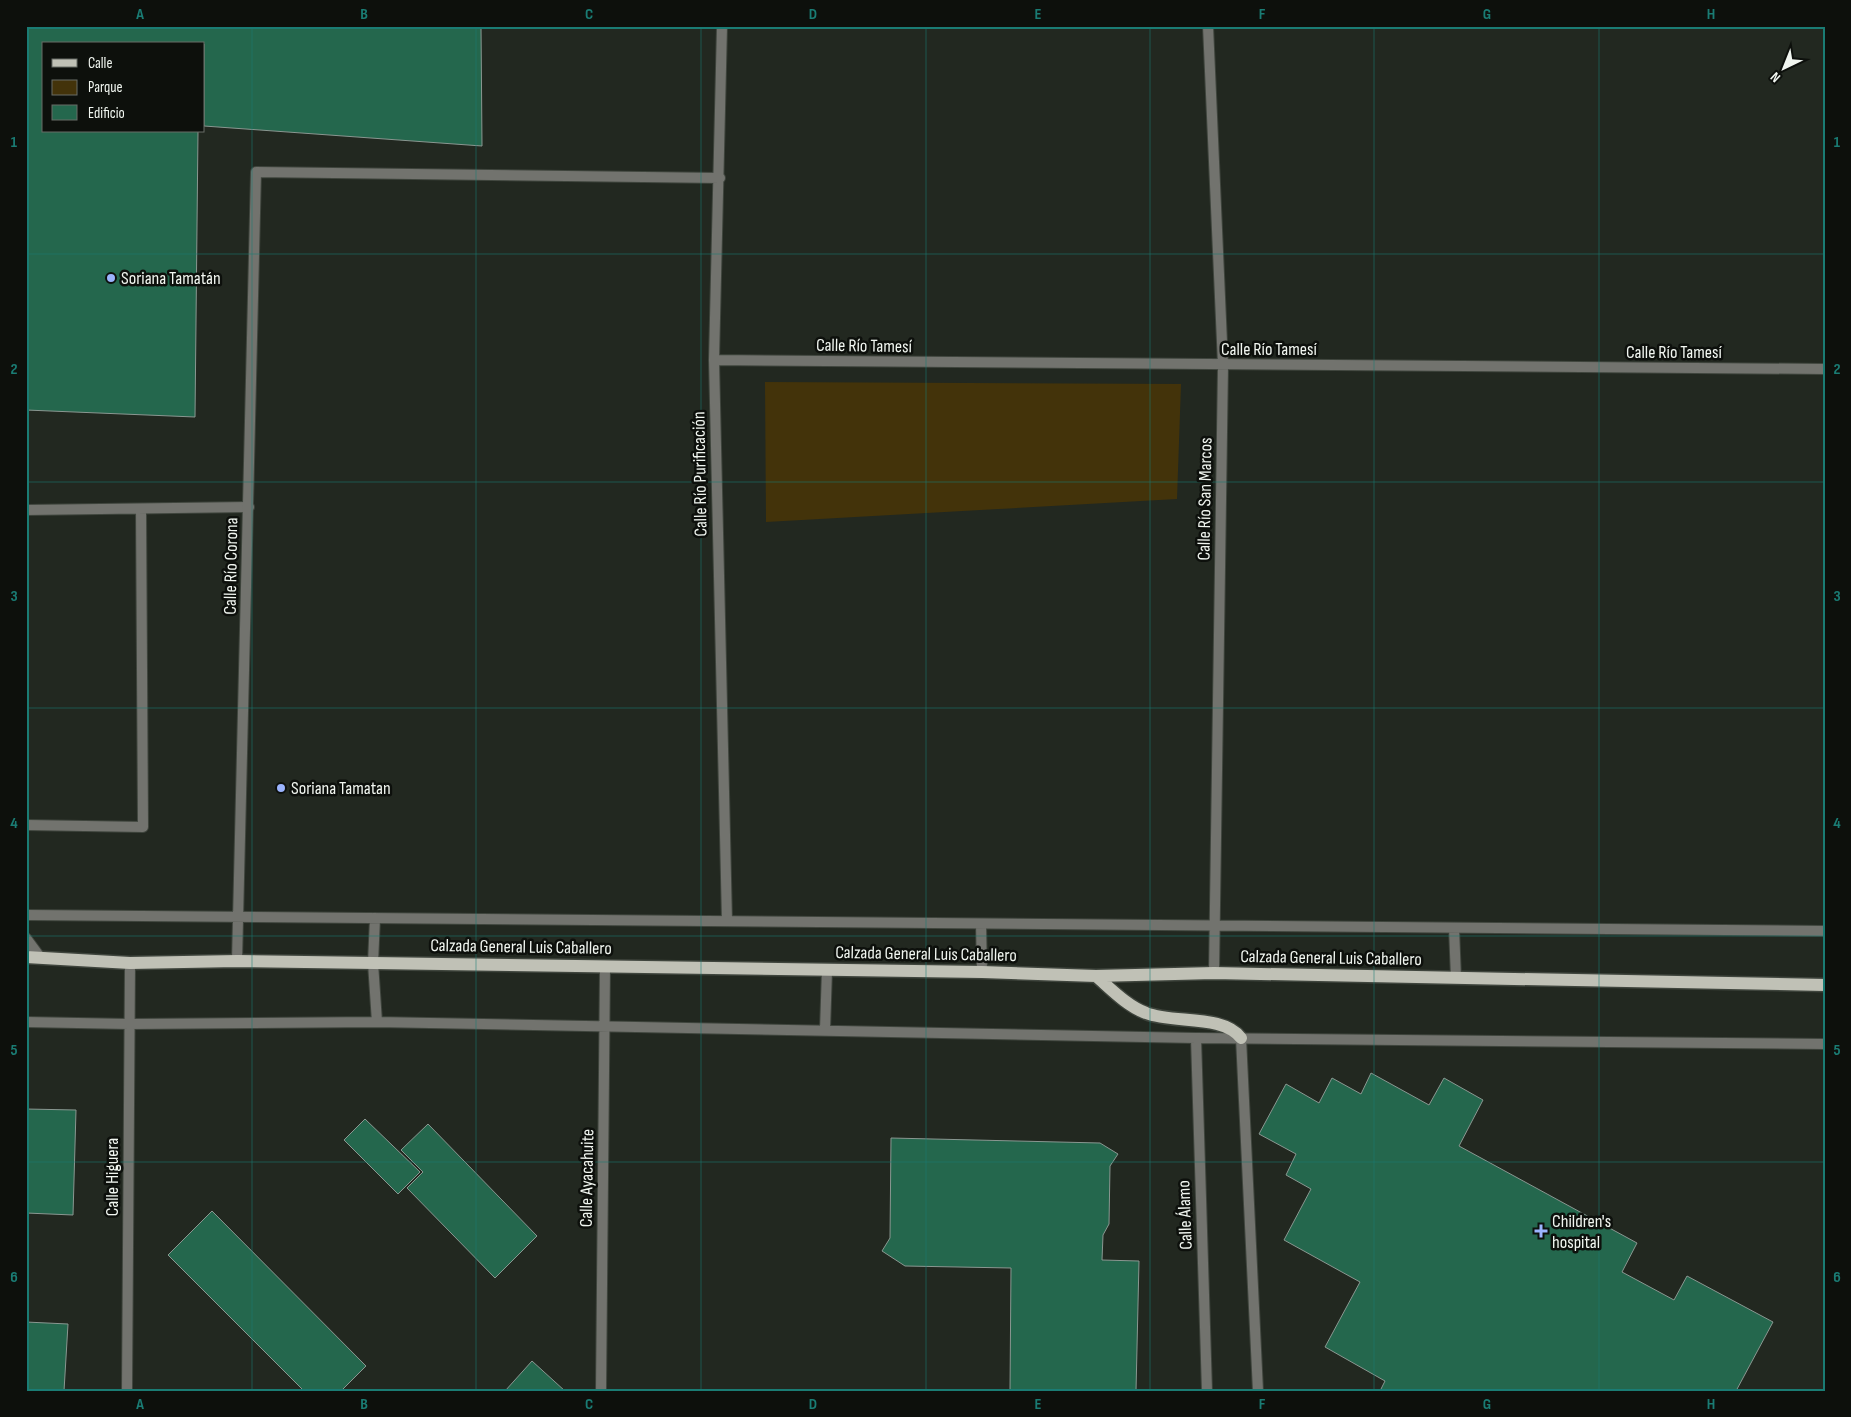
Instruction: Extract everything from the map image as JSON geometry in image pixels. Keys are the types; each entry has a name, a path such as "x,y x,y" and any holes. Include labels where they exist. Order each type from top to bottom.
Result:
{"main road":[{"name":"Calzada General Luis Caballero","path":"26,957 130,963 237,961 373,962 982,972 1096,976 1214,973 1825,985"},
{"path":"1096,976 1125,1002 1146,1014 1223,1025 1236,1030 1241,1038"}],"street":[{"name":"Calle Río Purificación","path":"722,26 720,178 714,360 727,921"},
{"name":"Calle Río San Marcos","path":"1208,26 1223,365 1214,973"},
{"name":"Calle Río Corona","path":"237,961 256,172 720,178"},
{"name":"Calle Río Tamesí","path":"714,360 1825,370"},
{"path":"26,510 248,507"},
{"path":"26,825 143,827 141,509"},
{"path":"26,915 1825,931"},
{"path":"375,918 373,962 377,1022"},
{"path":"982,924 982,972"},
{"path":"1454,928 1456,978"},
{"path":"26,938 40,957"},
{"name":"Calle Higuera","path":"127,1391 130,963"},
{"name":"Calle Ayacahuite","path":"601,1391 605,966"},
{"path":"825,1030 827,970"},
{"path":"26,1022 130,1024 377,1022 1196,1038 1825,1044"},
{"name":"Calle Álamo","path":"1196,1038 1207,1391"},
{"path":"1241,1038 1258,1391"}],"green space":[{"path":"765,382 1181,384 1177,499 766,522"}],"building":[{"name":"Soriana Tamatán","path":"26,26 481,26 482,146 205,126 205,42 42,42 42,132 198,132 195,417 26,410"},
{"path":"1371,1073 1429,1105 1444,1078 1483,1100 1459,1146 1637,1243 1622,1272 1674,1300 1687,1276 1773,1322 1736,1391 1380,1391 1385,1381 1325,1347 1360,1282 1284,1240 1311,1189 1286,1175 1296,1154 1259,1134 1286,1084 1319,1103 1332,1078 1361,1094"},
{"path":"26,1109 76,1110 73,1215 26,1213"},
{"path":"365,1119 420,1172 398,1194 344,1140"},
{"path":"428,1124 537,1236 495,1278 407,1188 423,1172 401,1150"},
{"path":"891,1138 1100,1143 1118,1154 1110,1166 1109,1224 1103,1235 1102,1260 1139,1261 1136,1391 1010,1391 1011,1268 905,1266 882,1251 890,1238"},
{"path":"212,1211 366,1366 341,1391 304,1391 168,1255"},
{"path":"26,1322 68,1324 64,1391 26,1391"},
{"path":"532,1361 565,1391 505,1391"}],"place":[{"name":"Soriana Tamatán","path":"111,278"},
{"name":"Soriana Tamatan","path":"281,788"},
{"name":"Children's hospital","path":"1541,1231"}]}
